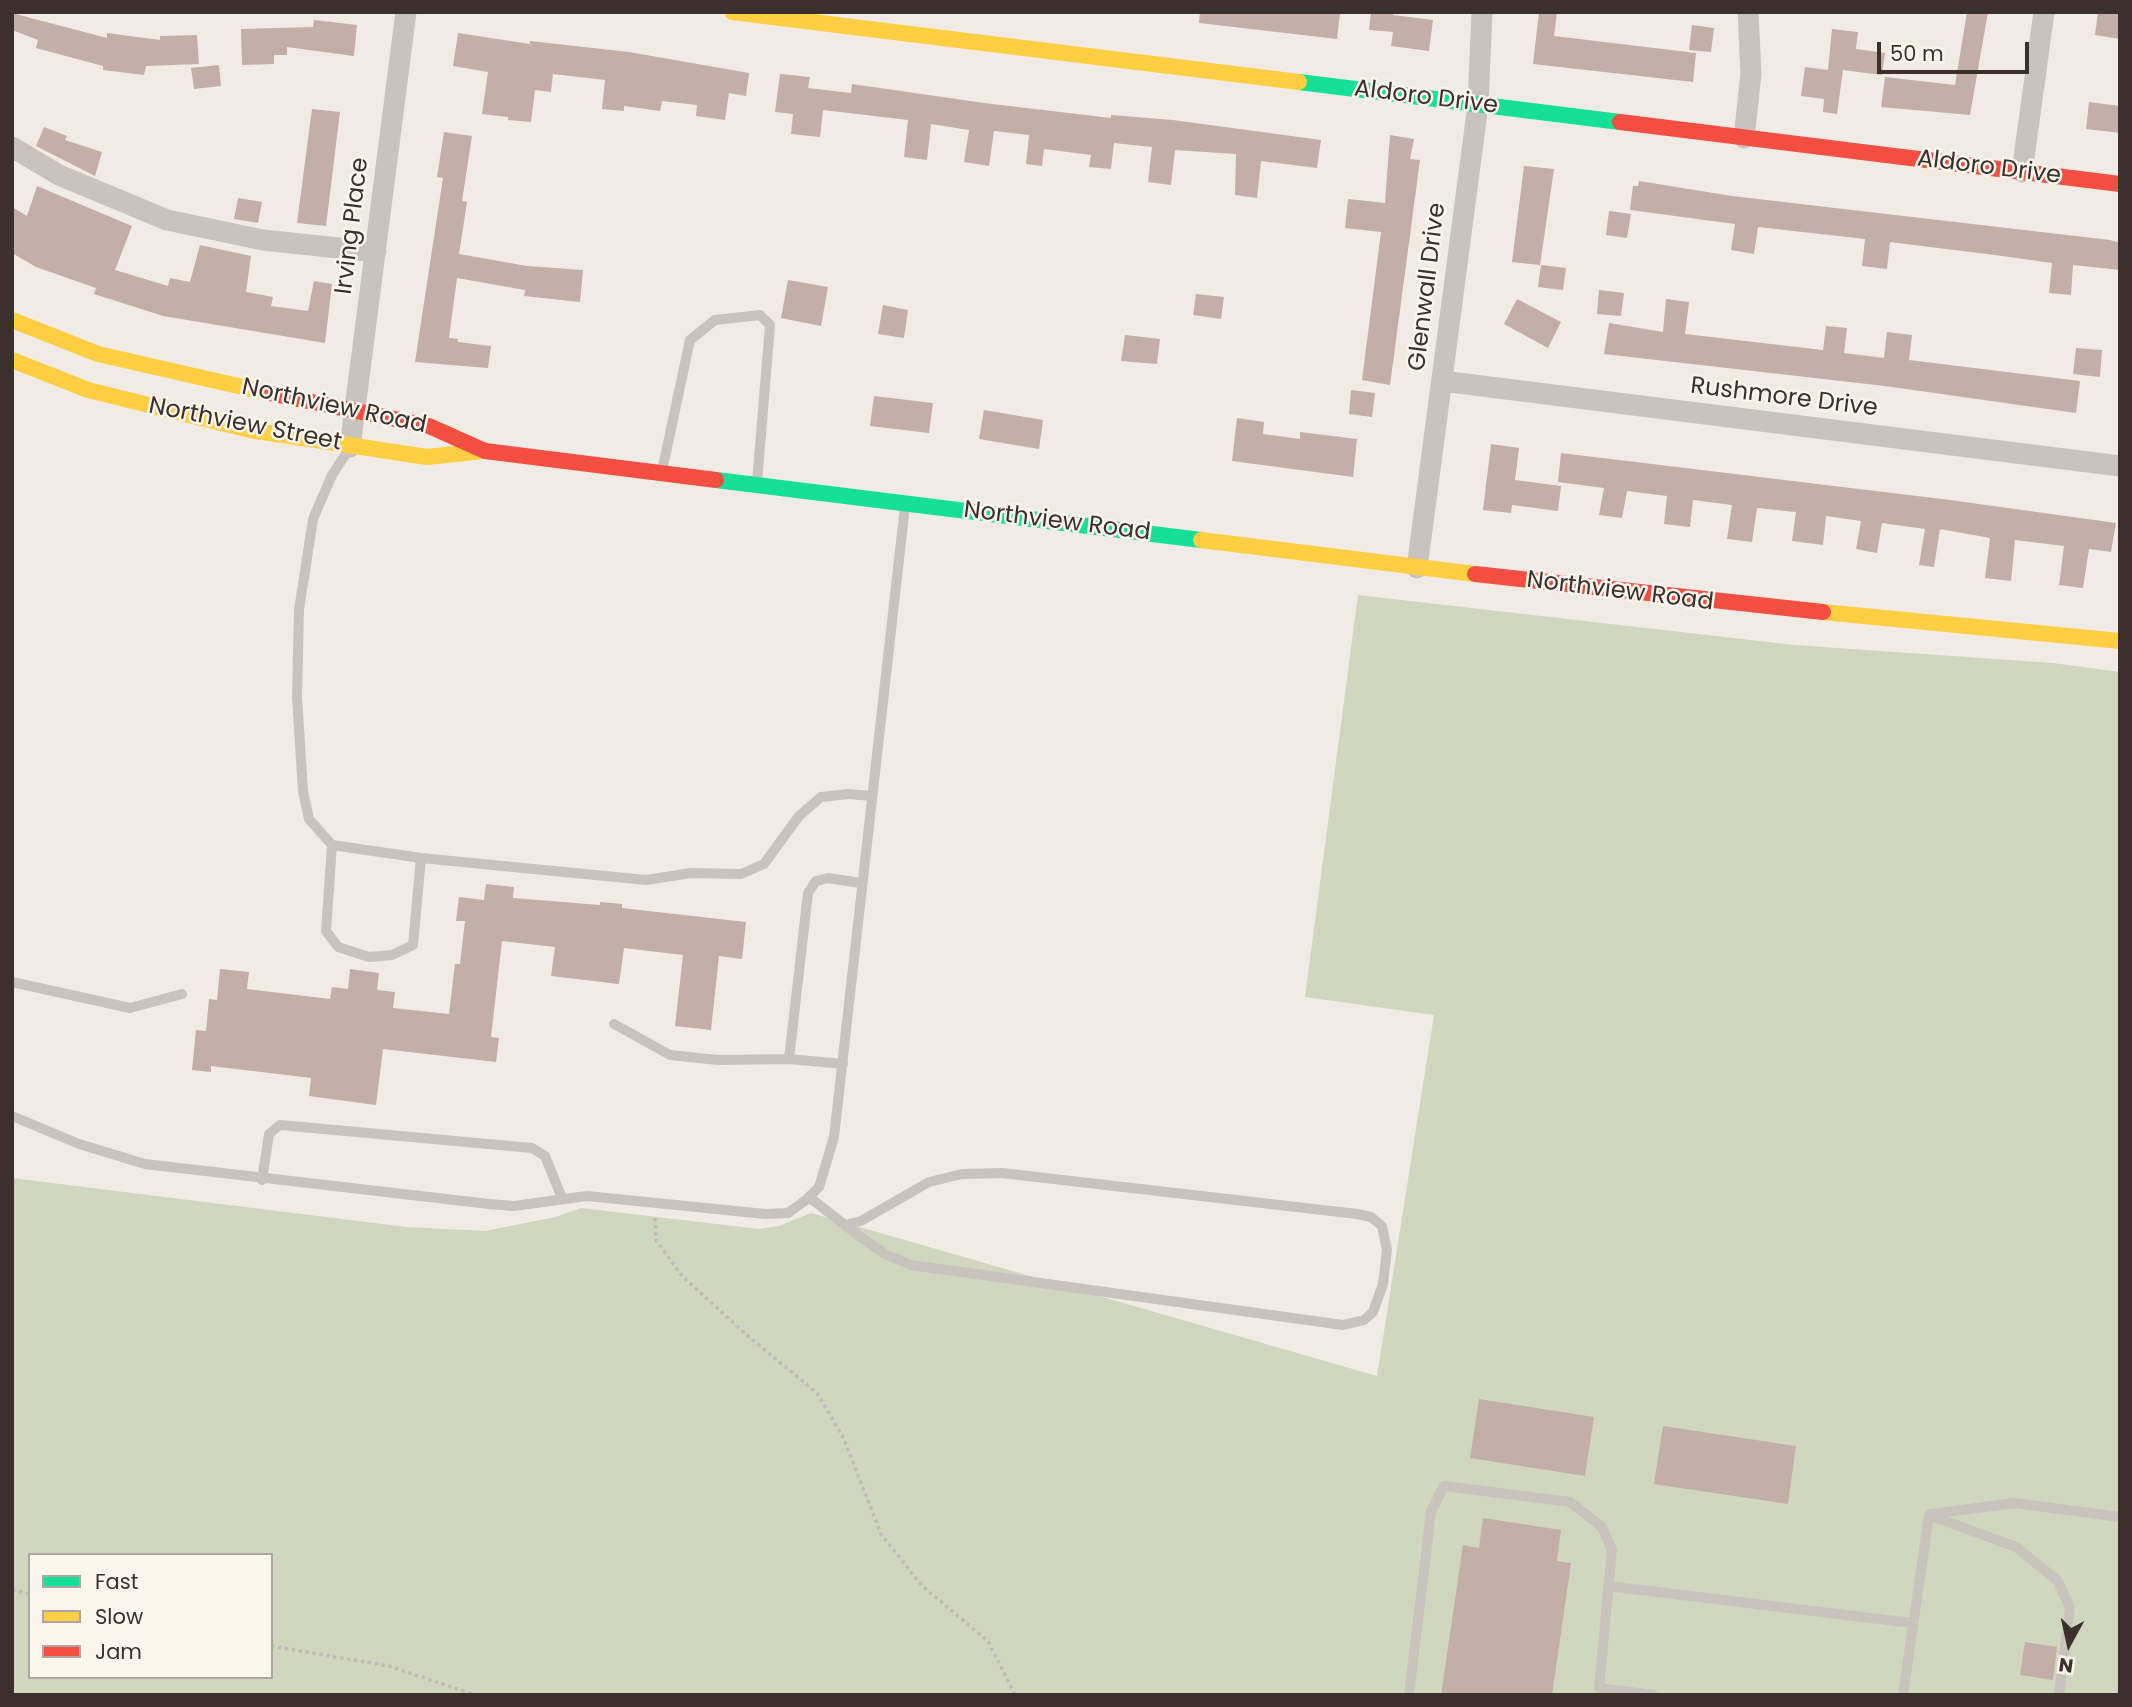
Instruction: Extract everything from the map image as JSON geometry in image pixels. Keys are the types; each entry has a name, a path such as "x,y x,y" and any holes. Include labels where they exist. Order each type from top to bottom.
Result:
{"street":[{"name":"Irving Place","path":"350,447 406,12"},
{"name":"Aldoro Drive","path":"732,12 2120,184"},
{"name":"Glenwall Drive","path":"1417,568 1478,105 1482,12"},
{"path":"1744,138 1751,74 1748,12"},
{"path":"2022,172 2044,12"},
{"path":"12,147 59,175 129,207 167,220 263,240 376,252"},
{"name":"Northview Road","path":"12,320 98,354 429,426 485,451 1417,568 1810,613 2120,641"},
{"name":"Northview Street","path":"12,360 88,390 176,414 350,447 427,457 485,451"},
{"name":"Rushmore Drive","path":"1442,381 2120,466"}],"lane":[{"path":"661,473 690,340 715,320 760,315 769,325 757,485"},
{"path":"350,447 332,475 313,519 299,610 296,697 303,791 309,819 332,845 421,858 646,880 691,873 741,874 764,864 799,816 821,797 848,794 872,796"},
{"path":"12,1116 120,1158 262,1180 514,1206 587,1196 765,1214 788,1213 819,1187 827,1161 843,1064 861,883 906,503"},
{"path":"332,845 326,931 338,947 369,957 392,955 413,945 421,858"},
{"path":"789,1059 808,893 816,881 828,878 861,883"},
{"path":"12,982 130,1008 182,993"},
{"path":"614,1024 670,1055 718,1060 789,1059 843,1064"},
{"path":"262,1180 269,1134 280,1125 532,1148 545,1156 562,1198"},
{"path":"809,1197 845,1225 885,1254 920,1267 1343,1325 1364,1320 1373,1312 1379,1301 1387,1250 1382,1226 1371,1217 1357,1214 1002,1173 962,1174 929,1182 861,1221 845,1225"},
{"path":"1409,1695 1431,1512 1444,1486 1570,1502 1602,1527 1612,1550 1599,1688 1653,1695"},
{"path":"1928,1515 2015,1503 2120,1517"},
{"path":"1903,1695 1928,1515"},
{"path":"1928,1515 2017,1547 2058,1581 2070,1608 2059,1695"},
{"path":"1608,1586 1912,1623"}],"path":[{"path":"656,1202 656,1240 669,1262 748,1337 817,1393 843,1437 881,1534 922,1586 988,1642 1015,1695"},
{"path":"273,1646 389,1666 475,1695"}],"green space":[{"path":"1358,595 1794,645 2053,663 2120,672 2120,1695 12,1695 12,1178 406,1227 485,1231 556,1217 581,1208 759,1229 779,1226 811,1213 1377,1376 1434,1015 1305,997"}],"building":[{"path":"1200,12 1340,14 1337,39 1199,23"},
{"path":"1371,12 1394,12 1393,15 1433,20 1429,51 1391,46 1393,32 1369,30"},
{"path":"1539,12 1557,12 1554,36 1696,53 1693,82 1533,64"},
{"path":"1967,12 1988,12 1970,115 1881,107 1885,77 1955,85"},
{"path":"2098,12 2120,12 2120,39 2095,35"},
{"path":"12,13 107,38 107,33 160,40 160,36 197,35 199,64 146,66 144,75 103,70 103,66 36,48 38,40 12,30"},
{"path":"314,20 357,25 354,56 287,47 287,55 274,55 274,64 242,65 241,29 313,27"},
{"path":"1692,25 1714,28 1711,52 1689,50"},
{"path":"1832,29 1858,32 1856,49 1885,53 1882,75 1843,70 1837,114 1823,112 1824,99 1801,96 1805,67 1828,70"},
{"path":"458,33 530,44 530,41 629,52 749,73 746,96 729,93 725,120 696,116 697,105 662,101 660,111 624,106 624,111 602,109 605,80 553,74 551,92 535,90 531,122 508,120 508,117 482,114 488,72 453,66"},
{"path":"219,65 221,86 194,89 191,68"},
{"path":"780,74 810,77 808,88 851,93 852,84 984,103 1111,118 1111,115 1173,120 1321,140 1317,168 1261,161 1257,198 1235,195 1236,154 1175,150 1171,185 1148,182 1152,147 1114,143 1111,169 1089,167 1091,155 1044,149 1042,166 1026,164 1029,135 994,131 989,166 964,162 969,130 931,124 927,160 904,157 908,120 823,110 820,137 791,134 793,114 775,112"},
{"path":"2089,102 2120,106 2120,133 2086,129"},
{"path":"312,109 340,112 326,226 297,223"},
{"path":"44,127 67,136 65,140 102,152 95,176 36,146"},
{"path":"444,132 472,136 462,201 467,202 459,254 527,266 583,270 580,302 524,296 525,290 457,278 449,338 458,339 458,342 491,346 488,368 415,362 443,178 437,177"},
{"path":"1390,135 1414,139 1410,159 1420,160 1390,385 1362,380 1381,232 1345,228 1348,199 1385,203"},
{"path":"1524,166 1554,169 1540,265 1512,262"},
{"path":"1639,181 1732,196 2110,240 2120,243 2120,270 2073,265 2071,295 2049,293 2052,263 1995,255 1890,242 1887,269 1862,266 1865,239 1758,227 1754,254 1731,250 1735,224 1630,210 1633,186 1638,186"},
{"path":"37,186 132,226 115,270 168,286 170,278 190,282 200,245 251,256 246,292 273,297 271,306 308,311 314,281 332,284 325,343 163,316 94,294 96,288 36,267 12,253 12,207 27,216"},
{"path":"238,198 262,202 258,223 234,219"},
{"path":"1609,211 1631,214 1627,238 1606,235"},
{"path":"1541,265 1566,268 1563,290 1538,287"},
{"path":"788,280 828,287 821,326 781,318"},
{"path":"1599,290 1624,293 1621,316 1597,314"},
{"path":"1196,294 1224,297 1221,319 1193,315"},
{"path":"1517,299 1561,322 1548,348 1504,324"},
{"path":"1666,299 1689,302 1685,334 1823,350 1826,326 1847,328 1844,353 1884,358 1887,332 1912,335 1909,360 2080,381 2076,413 1885,386 1604,354 1609,323 1663,332"},
{"path":"883,305 908,310 904,338 878,334"},
{"path":"1125,335 1160,339 1157,364 1121,361"},
{"path":"2076,348 2102,350 2100,377 2073,374"},
{"path":"1351,390 1375,393 1372,417 1349,414"},
{"path":"874,396 933,403 929,433 870,426"},
{"path":"984,410 1043,420 1039,449 979,439"},
{"path":"1237,418 1264,422 1263,434 1300,439 1300,432 1357,439 1353,477 1232,461"},
{"path":"1491,444 1519,448 1515,480 1561,486 1558,511 1512,505 1511,513 1483,510"},
{"path":"1561,453 2116,523 2111,552 2089,549 2083,588 2059,585 2064,546 2015,540 2011,581 1985,578 1990,538 1940,529 1934,567 1919,565 1925,529 1882,523 1877,553 1856,549 1861,521 1826,516 1823,545 1792,541 1796,512 1757,508 1752,542 1727,539 1732,505 1693,500 1690,527 1664,524 1667,496 1627,491 1622,518 1599,515 1604,488 1558,482"},
{"path":"486,884 514,887 513,898 600,905 600,902 622,904 622,908 746,922 742,959 719,956 711,1030 675,1026 683,955 624,948 619,984 551,976 555,947 502,941 491,1037 499,1038 496,1062 383,1049 376,1105 309,1096 311,1078 211,1066 211,1072 192,1070 196,1030 206,1031 209,999 217,1000 220,969 249,972 247,989 330,999 332,987 348,989 350,969 379,973 377,990 395,992 393,1008 449,1014 455,964 460,964 465,921 456,921 459,897 484,900"},
{"path":"1479,1399 1594,1417 1585,1476 1470,1458"},
{"path":"1663,1426 1796,1446 1788,1504 1654,1484"},
{"path":"1483,1518 1561,1530 1557,1561 1571,1563 1552,1695 1441,1695 1463,1545 1479,1548"},
{"path":"2025,1642 2057,1647 2053,1680 2020,1675"}],"traffic: fast":[{"path":"1299,82 1620,122"},
{"path":"716,480 1201,540"}],"traffic: slow":[{"path":"732,12 1299,82"},
{"path":"12,320 98,354 269,393"},
{"path":"12,360 88,390 250,430 427,457 483,451"},
{"path":"1201,540 1475,574"},
{"path":"1823,612 2120,641"}],"traffic: jam":[{"path":"1620,122 2120,184"},
{"path":"269,393 429,426 485,451 716,480"},
{"path":"1475,574 1823,612"}]}
